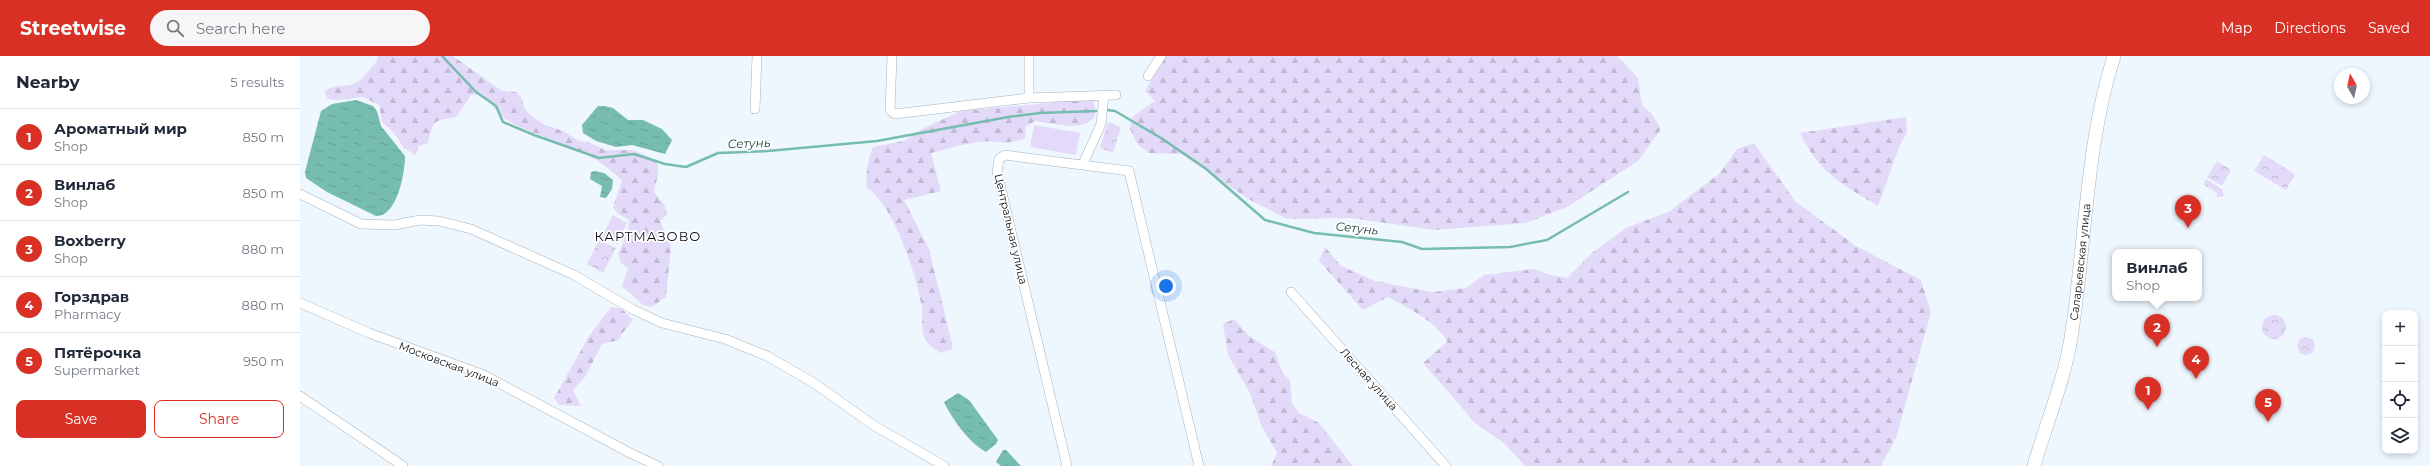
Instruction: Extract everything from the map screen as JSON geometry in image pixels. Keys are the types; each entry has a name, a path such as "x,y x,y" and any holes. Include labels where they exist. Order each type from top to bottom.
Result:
{"street":[{"path":"755,110 757,56"},
{"path":"892,56 890,110 892,113 1029,98 1104,94 1116,95"},
{"path":"1029,56 1029,98"},
{"path":"1148,76 1162,56"},
{"name":"Саларьевская улица","path":"2034,466 2071,339 2089,169 2095,133 2114,56"},
{"path":"1083,164 1102,124 1104,94"},
{"name":"Центральная улица","path":"1067,466 997,164 1005,155 1013,154 1126,169 1130,174 1199,466"},
{"path":"300,194 361,224 394,225 420,220 439,221 471,229 574,275 632,309 662,322 725,339 767,356 814,383 873,425 944,466"},
{"name":"Лесная улица","path":"1291,292 1446,466"},
{"name":"Московская улица","path":"300,303 369,333 484,375 632,454 658,466"},
{"path":"300,396 403,466"}],"green space":[{"path":"378,56 453,56 502,91 516,92 522,98 524,107 530,115 545,125 563,131 579,141 588,142 605,150 633,150 649,157 658,165 658,174 654,192 665,206 667,215 660,221 671,247 666,297 652,307 643,305 622,286 628,269 621,263 618,255 628,230 629,220 618,214 613,207 622,181 598,161 570,147 512,123 503,117 489,101 480,94 471,95 456,117 436,122 433,125 428,143 419,146 416,155 404,148 394,133 382,122 379,105 363,97 337,100 328,99 324,91 338,86 358,82 375,63"},
{"path":"1166,56 1617,56 1638,78 1642,105 1652,114 1661,129 1638,161 1567,207 1526,223 1434,230 1351,218 1287,219 1250,200 1181,154 1149,153 1138,145 1130,129 1132,117 1155,101 1145,91"},
{"path":"1093,99 1095,114 1091,120 1085,124 1069,126 1035,121 1026,127 1025,138 1018,141 986,141 961,145 931,153 941,191 904,200 929,249 952,343 952,349 941,353 936,350 929,345 924,337 922,329 922,307 914,274 902,240 886,209 877,197 867,188 867,167 873,147 904,141 922,129 961,111"},
{"path":"1906,117 1907,132 1899,147 1878,206 1843,184 1824,168 1807,147 1800,133"},
{"path":"1108,122 1121,127 1113,153 1100,148"},
{"path":"1034,125 1080,133 1076,155 1030,147"},
{"path":"1754,143 1796,202 1856,246 1921,280 1931,312 1896,438 1881,466 1525,466 1504,443 1476,424 1423,363 1447,342 1444,335 1438,329 1422,316 1388,297 1363,310 1319,261 1325,247 1341,266 1375,281 1432,292 1466,288 1484,275 1534,269 1551,275 1567,278 1592,253 1626,228 1670,211 1720,173 1737,149"},
{"path":"2264,155 2295,174 2286,190 2254,171"},
{"path":"2217,161 2231,170 2222,186 2207,177"},
{"path":"2206,179 2222,189 2224,196 2218,197 2217,193 2203,184"},
{"path":"613,215 627,223 617,244 602,237"},
{"path":"599,240 616,248 603,273 587,264"},
{"path":"611,307 620,308 633,319 619,340 602,344 585,377 573,390 581,406 559,405 554,398 589,336"},
{"path":"2274,315 2279,316 2285,322 2285,332 2279,338 2274,339 2269,338 2263,332 2262,327 2263,322 2269,316"},
{"path":"1234,319 1249,336 1275,352 1282,372 1290,380 1292,403 1299,413 1319,423 1353,466 1271,466 1277,453 1261,425 1250,393 1228,355 1223,324"},
{"path":"2306,337 2312,340 2315,346 2312,352 2306,355 2300,352 2297,346 2300,340"}],"water":[{"path":"356,100 373,106 377,111 381,126 405,156 401,183 394,202 383,214 376,216 327,192 306,178 305,172 321,111 332,104"},
{"path":"598,106 613,108 628,120 643,120 662,129 672,140 665,154 632,145 616,147 596,141 583,133 582,125"},
{"path":"595,171 604,173 613,180 612,189 606,198 600,197 602,186 590,179 591,172"},
{"path":"958,393 969,400 998,440 996,444 986,452 967,437 944,402"},
{"path":"1003,450 1006,450 1021,466 1001,466 996,462"}],"waterway":[{"name":"Сетунь","path":"442,56 476,92 496,106 503,122 534,135 599,158 634,154 665,164 686,167 718,153 768,151 877,141 1008,117 1040,113 1096,111"},
{"name":"Сетунь","path":"1107,110 1115,111 1161,138 1205,168 1265,220 1314,233 1402,242 1422,249 1510,247 1547,240 1628,192"}],"place":[{"name":"Boxberry","path":"2188,228"},
{"name":"Винлаб","path":"2157,347"},
{"name":"Горздрав","path":"2196,379"},
{"name":"Ароматный мир","path":"2148,410"},
{"name":"Пятёрочка","path":"2268,422"}],"district":[{"name":"КАРТМАЗОВО","path":"648,236"}]}
